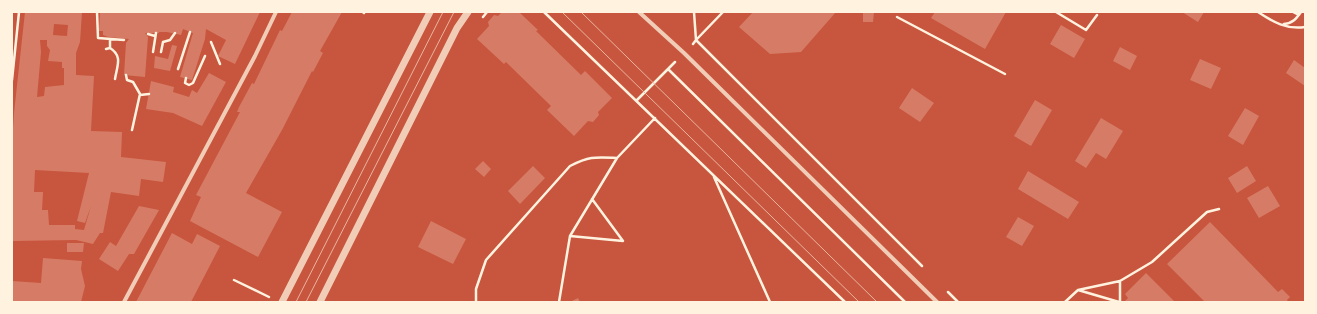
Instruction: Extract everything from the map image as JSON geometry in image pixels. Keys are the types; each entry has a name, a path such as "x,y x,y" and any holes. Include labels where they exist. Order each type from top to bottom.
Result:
{"street":[{"path":"124,302 276,12"},
{"path":"282,302 430,12"},
{"path":"320,302 454,34 468,12"},
{"path":"639,12 684,53 936,302"}],"path":[{"path":"12,80 19,12"},
{"path":"96,12 98,38 124,40"},
{"path":"544,12 845,302"},
{"path":"694,12 696,40 923,268"},
{"path":"696,40 723,12"},
{"path":"1056,12 1086,30 1097,15"},
{"path":"1258,12 1282,25 1289,27 1304,27"},
{"path":"1293,12 1299,15"},
{"path":"1282,25 1291,24 1296,20 1301,12"},
{"path":"897,17 1005,74"},
{"path":"178,69 190,32"},
{"path":"161,52 163,42 170,40 175,33"},
{"path":"148,34 156,34 153,52"},
{"path":"110,40 110,48"},
{"path":"211,42 220,64"},
{"path":"106,48 110,48 117,54 118,58 115,79"},
{"path":"186,78 185,83 193,83 205,56"},
{"path":"637,100 676,61"},
{"path":"668,69 905,302"},
{"path":"12,76 18,76"},
{"path":"126,76 127,80 133,82 136,86 140,95 132,130"},
{"path":"140,95 149,94"},
{"path":"559,302 570,236 617,158 655,118"},
{"path":"476,302 476,290 486,260 570,166 583,160 595,157 617,158"},
{"path":"713,175 770,302"},
{"path":"570,236 624,241 592,199"},
{"path":"1065,302 1078,290 1120,281 1152,262 1207,212 1219,209"},
{"path":"234,280 269,298"},
{"path":"1078,290 1120,302 1120,281"},
{"path":"943,287 958,302"}],"building":[{"path":"25,12 82,12 80,42 76,53 76,75 94,76 91,131 122,132 121,157 166,162 163,182 141,179 139,196 111,192 103,233 100,233 93,244 76,240 12,241 12,144","holes":["54,24 68,25 67,36 53,35","40,40 47,40 47,46 50,50 48,61 62,62 62,68 64,68 64,85 45,87 44,96 37,97 41,52","35,170 89,173 77,221 85,223 91,206 84,230 75,229 75,225 49,225 48,210 42,210 43,192 34,192"]},
{"path":"260,12 235,64 218,56 226,40 206,29 205,39 192,80 180,77 193,33 183,29 181,35 167,32 145,33 148,37 145,77 124,75 126,43 129,39 108,37 103,35 103,31 99,31 100,13"},
{"path":"292,12 342,12 320,51 323,53 313,72 312,71 282,130 246,193 282,212 258,257 190,221 201,197 196,195 240,112 237,112 239,107 252,83 254,84 280,30 282,31"},
{"path":"502,12 519,12 538,30 536,31 581,75 585,71 612,98 598,112 599,115 593,122 588,121 574,136 547,110 551,106 506,62 504,64 477,39 489,26 488,22 494,15 498,16"},
{"path":"753,12 836,12 801,52 770,54 739,27"},
{"path":"863,12 874,12 873,22 863,22"},
{"path":"935,12 1006,12 985,49 931,18"},
{"path":"1182,12 1204,12 1198,22"},
{"path":"1061,25 1085,39 1074,58 1050,44"},
{"path":"172,45 177,46 170,71 154,68 155,56 168,59"},
{"path":"1120,47 1137,56 1130,70 1113,61"},
{"path":"1200,59 1221,68 1211,89 1190,80"},
{"path":"1294,60 1305,68 1305,86 1286,73"},
{"path":"209,73 226,82 202,126 173,113 146,109 151,81 174,87 173,92 189,97 192,90 197,93"},
{"path":"912,88 934,103 920,122 899,108"},
{"path":"1035,100 1052,110 1031,146 1014,136"},
{"path":"1245,108 1259,116 1243,145 1228,136"},
{"path":"1101,118 1123,131 1106,159 1096,153 1086,168 1075,161"},
{"path":"483,161 491,169 484,177 475,169"},
{"path":"533,166 545,178 520,204 508,191"},
{"path":"1247,166 1256,181 1237,193 1228,178"},
{"path":"1028,171 1079,202 1068,219 1018,189"},
{"path":"1268,186 1280,206 1259,218 1247,198"},
{"path":"139,206 159,210 134,254 129,254 118,271 99,259 110,242 116,246"},
{"path":"1018,217 1034,226 1022,246 1006,237"},
{"path":"431,221 466,239 453,264 418,247"},
{"path":"1210,222 1278,292 1282,289 1290,297 1287,300 1288,302 1205,302 1167,264"},
{"path":"172,233 192,244 197,234 220,246 191,302 136,302"},
{"path":"67,243 84,243 83,252 67,252"},
{"path":"43,258 82,261 81,269 85,286 81,302 12,302 12,281 41,283"},
{"path":"1146,273 1175,302 1124,302 1128,298 1125,294"},
{"path":"578,298 580,302 570,302"}],"tram line":[{"path":"296,302 443,12"},
{"path":"306,302 454,12"},
{"path":"562,12 859,302"},
{"path":"581,12 877,302"}]}
